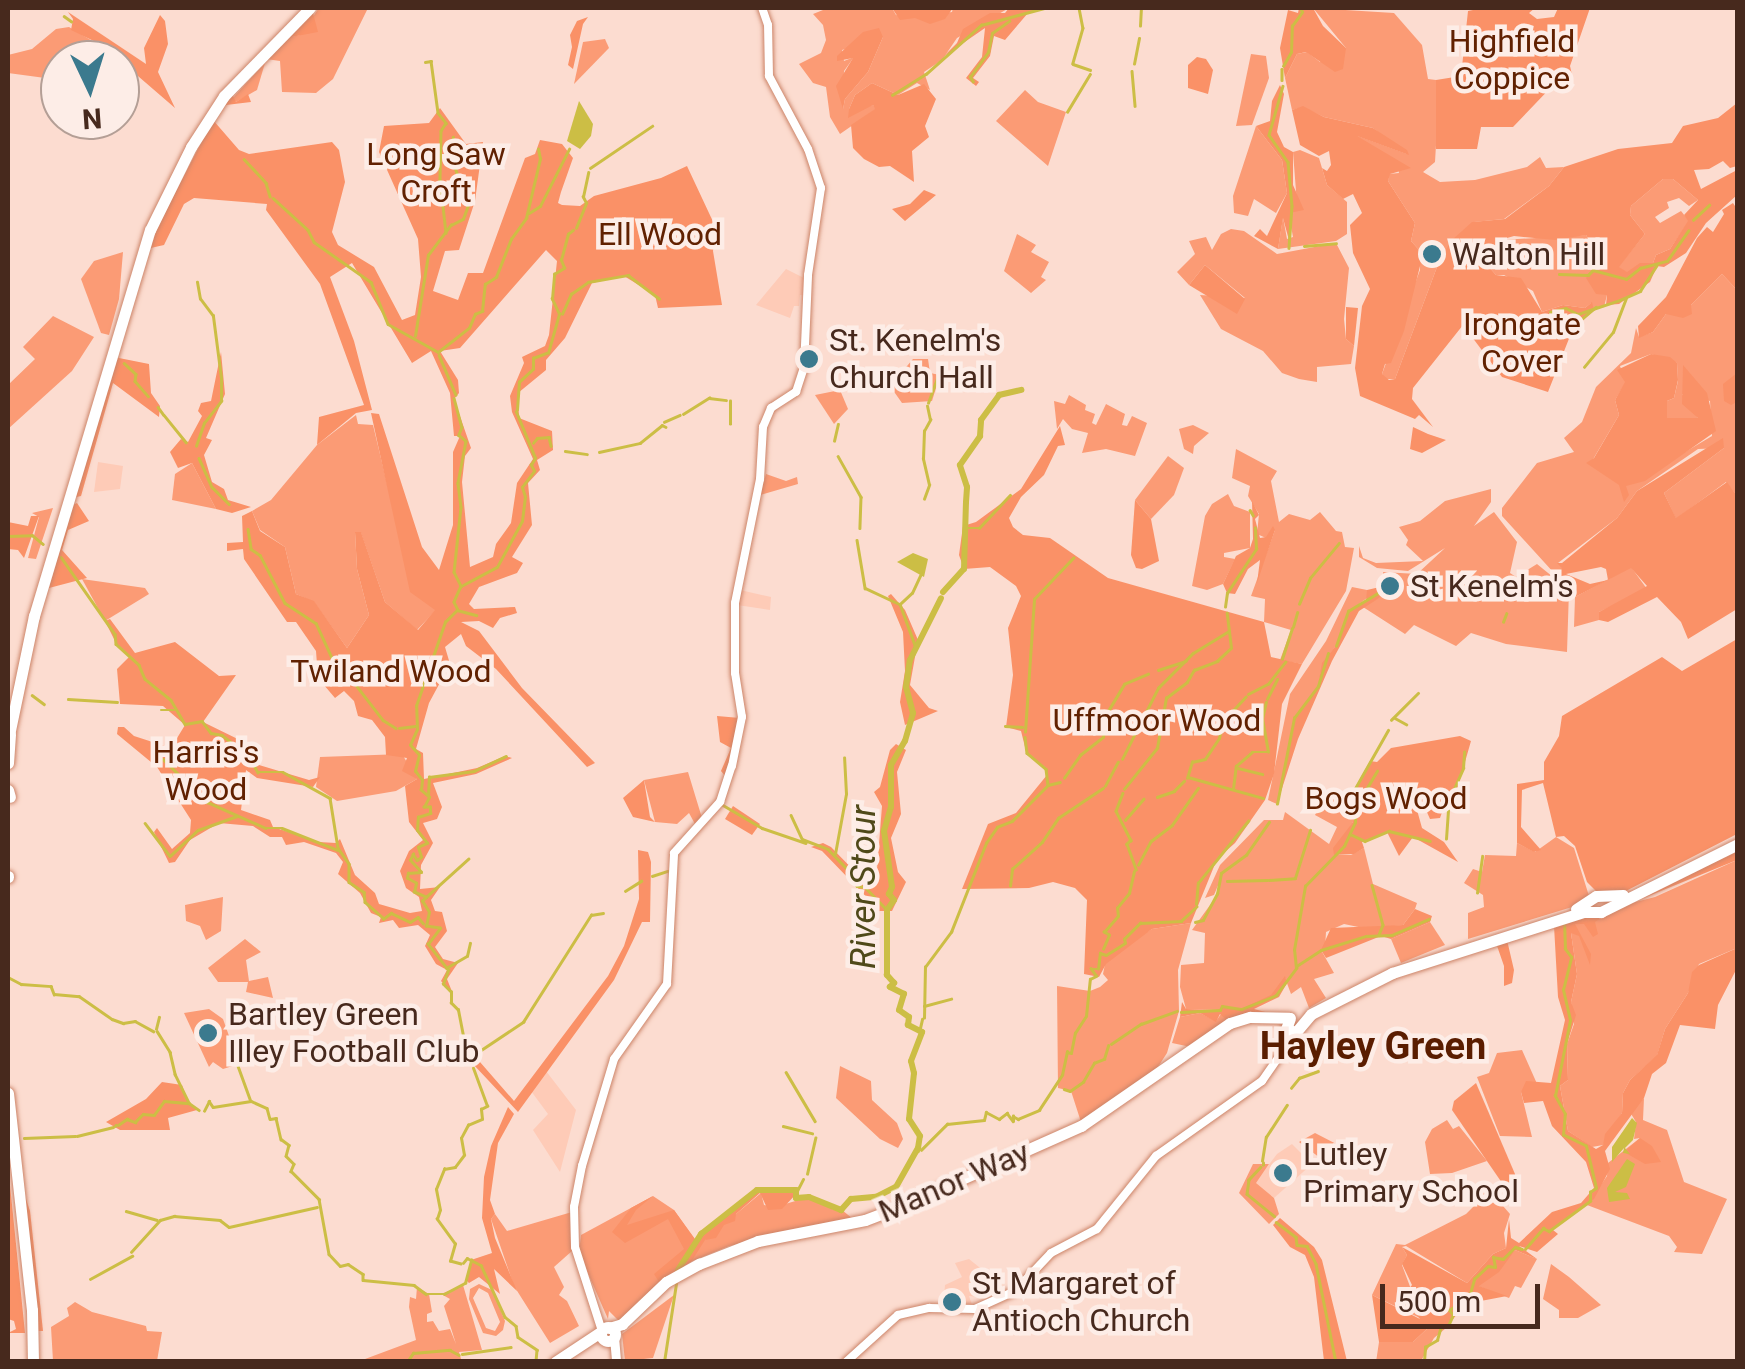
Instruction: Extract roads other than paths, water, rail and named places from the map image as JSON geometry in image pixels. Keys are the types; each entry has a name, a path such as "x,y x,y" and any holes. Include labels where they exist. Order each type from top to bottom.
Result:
{"highway":[{"path":"8,740 9,707 135,257 166,182 222,91 302,8"},
{"path":"67,495 141,256 166,192 224,96 310,8"},
{"path":"8,763 9,707 62,512"},
{"path":"1292,1028 1323,1007 1414,964 1598,904 1738,840"},
{"name":"Manor Way","path":"557,1362 607,1334 668,1285 718,1259 760,1245 866,1224 903,1210 1066,1140 1234,1026 1258,1021 1292,1028"},
{"path":"8,1093 32,1310 30,1362"},
{"path":"8,1134 30,1362"}],"main road":[{"path":"614,1362 575,1247 579,1182 614,1059 668,984 674,852 717,807 732,766 742,706 735,673 735,602 760,478 763,426 768,411 796,392 804,376 808,275 821,188 808,149 769,76 769,30 762,8"},
{"path":"846,1362 883,1325 904,1313 975,1309 1014,1292 1052,1253 1097,1229 1156,1156 1262,1081 1292,1028"}],"waterway":[{"path":"892,95 926,74 981,25 1044,8"},
{"path":"1079,8 1083,28 1073,64 1090,70"},
{"path":"1140,26 1141,8"},
{"path":"1283,66 1291,52 1292,26 1302,12 1300,8"},
{"path":"64,16 71,21"},
{"path":"973,82 970,77 988,52 992,33 1009,21"},
{"path":"1134,64 1139,38"},
{"path":"425,62 431,61 438,113 446,123 441,131 440,180 446,233"},
{"path":"1282,69 1282,80"},
{"path":"1132,71 1135,106"},
{"path":"1067,112 1090,74"},
{"path":"1283,86 1269,135 1288,162 1292,206 1289,248"},
{"path":"590,168 652,126"},
{"path":"415,336 428,255 451,225 463,219 468,205 450,155 453,137"},
{"path":"273,198 308,230 314,242 371,282 388,324 438,352 469,328 475,314 482,311 485,284 496,277 511,239 526,218 540,159 538,149"},
{"path":"529,213 540,206 569,149"},
{"path":"244,159 266,183 270,196"},
{"path":"576,228 586,203 583,197 588,173"},
{"path":"1693,220 1709,205"},
{"path":"548,353 559,314 552,299 554,274 564,268 561,260 568,234 573,230"},
{"path":"1559,274 1588,275 1593,270 1626,279 1640,268 1667,261 1688,231"},
{"path":"1304,246 1336,243"},
{"path":"1550,312 1566,308 1578,314 1620,300 1640,291 1656,266"},
{"path":"562,314 571,294 588,282 628,275 659,298"},
{"path":"196,446 204,423 221,401 213,316 200,299 197,282"},
{"path":"1584,367 1613,332 1626,298"},
{"path":"1560,329 1572,327 1596,307"},
{"path":"517,410 519,382 533,369 533,358 546,353"},
{"path":"439,355 456,395"},
{"path":"124,363 136,374 135,381 148,396"},
{"path":"928,403 938,375"},
{"name":"River Stour","path":"966,502 967,487 960,465 980,436 981,420 999,395 1021,390"},
{"path":"454,398 462,427 459,435 466,441 458,483 461,507 454,572 461,586 454,602 457,608"},
{"path":"683,414 709,398 726,400"},
{"path":"730,401 730,424"},
{"path":"924,499 929,485 923,459 924,431 930,420 927,406"},
{"path":"158,407 163,414"},
{"path":"463,585 497,567 522,521 522,487 534,471 531,465 535,458 516,412"},
{"path":"164,415 186,442"},
{"path":"664,422 680,415"},
{"path":"834,441 838,424"},
{"path":"599,452 640,443 662,425 666,427"},
{"path":"533,443 537,438 549,437 551,446"},
{"path":"565,451 587,454"},
{"path":"838,456 861,497 860,528"},
{"path":"199,458 212,487 229,504"},
{"path":"966,528 979,528 1010,495"},
{"name":"River Stour","path":"943,592 964,569 966,503"},
{"path":"1250,510 1253,515"},
{"path":"1225,607 1227,593 1256,549 1255,528"},
{"path":"248,529 251,549 260,555 285,603 316,623 339,673 356,685 383,720 396,728"},
{"path":"8,536 32,535 43,544"},
{"path":"857,540 865,588 900,604 915,645"},
{"path":"1299,604 1310,578 1339,543"},
{"path":"61,557 115,634 116,644 139,665 145,679 171,700 185,724 202,721 211,733 222,735 248,755 258,772 283,772 330,798 338,848 349,864 349,882 364,892 365,902 382,917"},
{"path":"1025,732 1034,599 1073,558"},
{"path":"900,604 912,593 921,574"},
{"path":"1336,646 1348,611 1381,591"},
{"name":"River Stour","path":"678,1270 701,1234 757,1190 796,1190 796,1198 809,1197 841,1210 851,1199 876,1197 896,1187 918,1148 920,1136 909,1119 914,1073 911,1061 922,1032 908,1025 909,1017 899,1010 904,994 890,987 894,983 887,975 887,910 894,900 889,894 892,887 884,831 891,807 891,765 905,741 913,713 906,687 910,660 941,598"},
{"path":"472,1054 465,1046 451,992 443,984 448,970 428,944 440,928 426,926 429,912 422,901 426,897 414,892 416,883 407,878 408,873 421,872 410,860 413,854 417,860 421,857 418,847 427,843 417,830 418,817 430,813 430,807 424,807 429,797 421,790 422,780 415,771 419,755 410,745 417,729 416,706 445,622 457,610 476,615"},
{"path":"1124,789 1157,748 1166,698 1187,682 1194,670 1217,661 1231,648 1227,613"},
{"path":"1293,627 1297,613"},
{"path":"1503,622 1506,614"},
{"path":"1282,659 1292,629"},
{"path":"1122,759 1158,688 1193,653 1229,631"},
{"path":"1277,804 1294,718 1318,686 1328,653"},
{"path":"1158,670 1186,661"},
{"path":"1248,694 1268,684 1285,662"},
{"path":"1064,778 1080,755 1103,737 1108,711 1124,684 1148,674"},
{"path":"1267,699 1277,679"},
{"path":"1391,720 1418,693"},
{"path":"32,695 44,704"},
{"path":"1187,778 1192,762 1205,759 1219,738 1223,721 1245,697"},
{"path":"68,699 117,702"},
{"path":"1233,789 1236,766 1252,752 1268,752 1262,719 1266,702"},
{"path":"161,710 174,710"},
{"path":"1395,718 1406,724"},
{"path":"399,728 415,726"},
{"path":"1005,726 1022,727"},
{"path":"1319,811 1326,793 1349,799 1388,730"},
{"path":"1025,737 1027,753 1046,769 1048,785"},
{"path":"1446,839 1449,800 1463,768 1464,752"},
{"path":"428,795 429,777 474,771 506,756"},
{"path":"835,854 846,794 844,758"},
{"path":"163,759 207,802 266,828 282,828 338,850"},
{"path":"1105,786 1118,762"},
{"path":"1238,768 1262,774"},
{"path":"1181,1012 1220,1010 1222,1006 1242,1009 1276,995 1296,968 1294,950 1305,886 1344,846 1355,822 1355,808 1377,771"},
{"path":"1188,777 1263,798"},
{"path":"1157,797 1174,791 1184,781"},
{"path":"924,1018 925,967 951,932 986,843 997,827 1012,821 1048,785 1060,782"},
{"path":"1010,886 1012,869 1042,842 1058,818 1103,788"},
{"path":"1138,865 1151,841 1172,825 1198,788"},
{"path":"1123,793 1116,811 1131,840 1127,844 1136,869"},
{"path":"1125,820 1143,799"},
{"path":"723,805 762,828 806,843"},
{"path":"791,815 802,839 828,849 855,877 857,886 865,887 887,910"},
{"path":"145,823 170,856 198,830 237,816"},
{"path":"1196,904 1198,883 1248,821"},
{"path":"1195,922 1203,920 1217,894 1221,873 1246,855 1269,822"},
{"path":"1269,880 1295,878 1310,830"},
{"path":"1352,835 1365,841 1389,831 1430,841"},
{"path":"1477,893 1482,856"},
{"path":"426,897 468,859"},
{"path":"652,876 667,871"},
{"path":"1103,949 1109,935 1104,932 1118,916 1117,908 1129,893 1134,872"},
{"path":"1227,881 1267,880"},
{"path":"625,891 641,881"},
{"path":"1372,885 1383,925 1379,935"},
{"path":"921,1150 947,1124 984,1120 986,1112 999,1119 1007,1113 1013,1121 1013,1116 1018,1119 1039,1110 1062,1075 1067,1052 1071,1053 1075,1033 1086,1016 1090,979 1096,976 1091,969 1098,969 1100,953 1106,955 1125,943 1124,939 1140,923 1181,921 1196,907"},
{"path":"383,919 391,913 410,922 418,917 423,923"},
{"path":"475,1054 523,1022 591,915 603,913"},
{"path":"1298,965 1321,950 1366,936 1392,935 1429,919"},
{"path":"1525,1249 1543,1228 1549,1231 1590,1201 1590,1192 1596,1188 1586,1146 1563,1135 1565,1114 1555,1096 1570,1020 1563,990 1571,957 1565,949 1564,923"},
{"path":"446,968 467,956 470,943"},
{"path":"8,977 21,984 51,986 54,994 79,996 112,1019 123,1023 135,1021 153,1031"},
{"path":"924,1006 951,999"},
{"path":"1111,1044 1141,1024 1177,1011"},
{"path":"156,1029 159,1017"},
{"path":"920,1028 922,1019"},
{"path":"157,1031 170,1052 189,1103"},
{"path":"1064,1089 1070,1091 1083,1082 1094,1063 1104,1059 1108,1046"},
{"path":"238,1066 251,1101"},
{"path":"461,1264 450,1261 455,1244 437,1219 440,1210 436,1189 444,1169 455,1167 464,1155 461,1138 468,1125 482,1119 481,1109 487,1106 473,1068"},
{"path":"1291,1088 1299,1078 1318,1071"},
{"path":"786,1072 815,1121"},
{"path":"118,1125 127,1119 135,1122 143,1114 154,1115 164,1101 189,1103 199,1110"},
{"path":"204,1111 209,1101 213,1107 251,1101 267,1108 270,1119 276,1118 281,1139 289,1145 286,1156 294,1164 291,1171 319,1199 329,1254 340,1266 348,1264 363,1274 363,1280 414,1285 426,1294 444,1294 465,1283 471,1260"},
{"path":"1262,1161 1266,1137 1287,1105"},
{"path":"783,1126 812,1133"},
{"path":"77,1136 113,1127"},
{"path":"24,1138 75,1136"},
{"path":"807,1174 815,1138"},
{"path":"1261,1167 1249,1180 1247,1194 1274,1216"},
{"path":"797,1191 803,1179"},
{"path":"131,1252 160,1220 174,1216 220,1220 229,1227 317,1207"},
{"path":"126,1211 157,1220"},
{"path":"1276,1222 1296,1237 1297,1245 1307,1246 1316,1264 1336,1362"},
{"path":"1424,1362 1425,1347 1437,1340 1441,1326 1448,1326 1453,1315 1449,1310 1469,1297 1474,1279 1488,1266 1495,1267 1493,1257 1503,1259 1515,1247 1522,1249"},
{"path":"90,1279 132,1256"},
{"path":"463,1263 467,1258 481,1265 505,1317 516,1326 518,1337 537,1350 536,1362"},
{"path":"664,1362 676,1284"},
{"path":"462,1354 511,1347"},
{"path":"407,1362 413,1353 450,1350 459,1355"}],"place":[{"name":"Walton Hill","path":"1432,254"},
{"name":"St. Kenelm's Church Hall","path":"809,359"},
{"name":"St Kenelm's","path":"1390,586"},
{"name":"Bartley Green Illey Football Club","path":"208,1033"},
{"name":"Lutley Primary School","path":"1283,1173"},
{"name":"St Margaret of Antioch Church","path":"952,1302"}],"district":[{"name":"Hayley Green","path":"1373,1047"}],"park label":[{"name":"Highfield Coppice","path":"1512,60"},
{"name":"Long Saw Croft","path":"436,174"},
{"name":"Ell Wood","path":"660,234"},
{"name":"Irongate Cover","path":"1522,344"},
{"name":"Twiland Wood","path":"391,671"},
{"name":"Uffmoor Wood","path":"1157,720"},
{"name":"Harris's Wood","path":"206,772"},
{"name":"Bogs Wood","path":"1386,798"}]}
